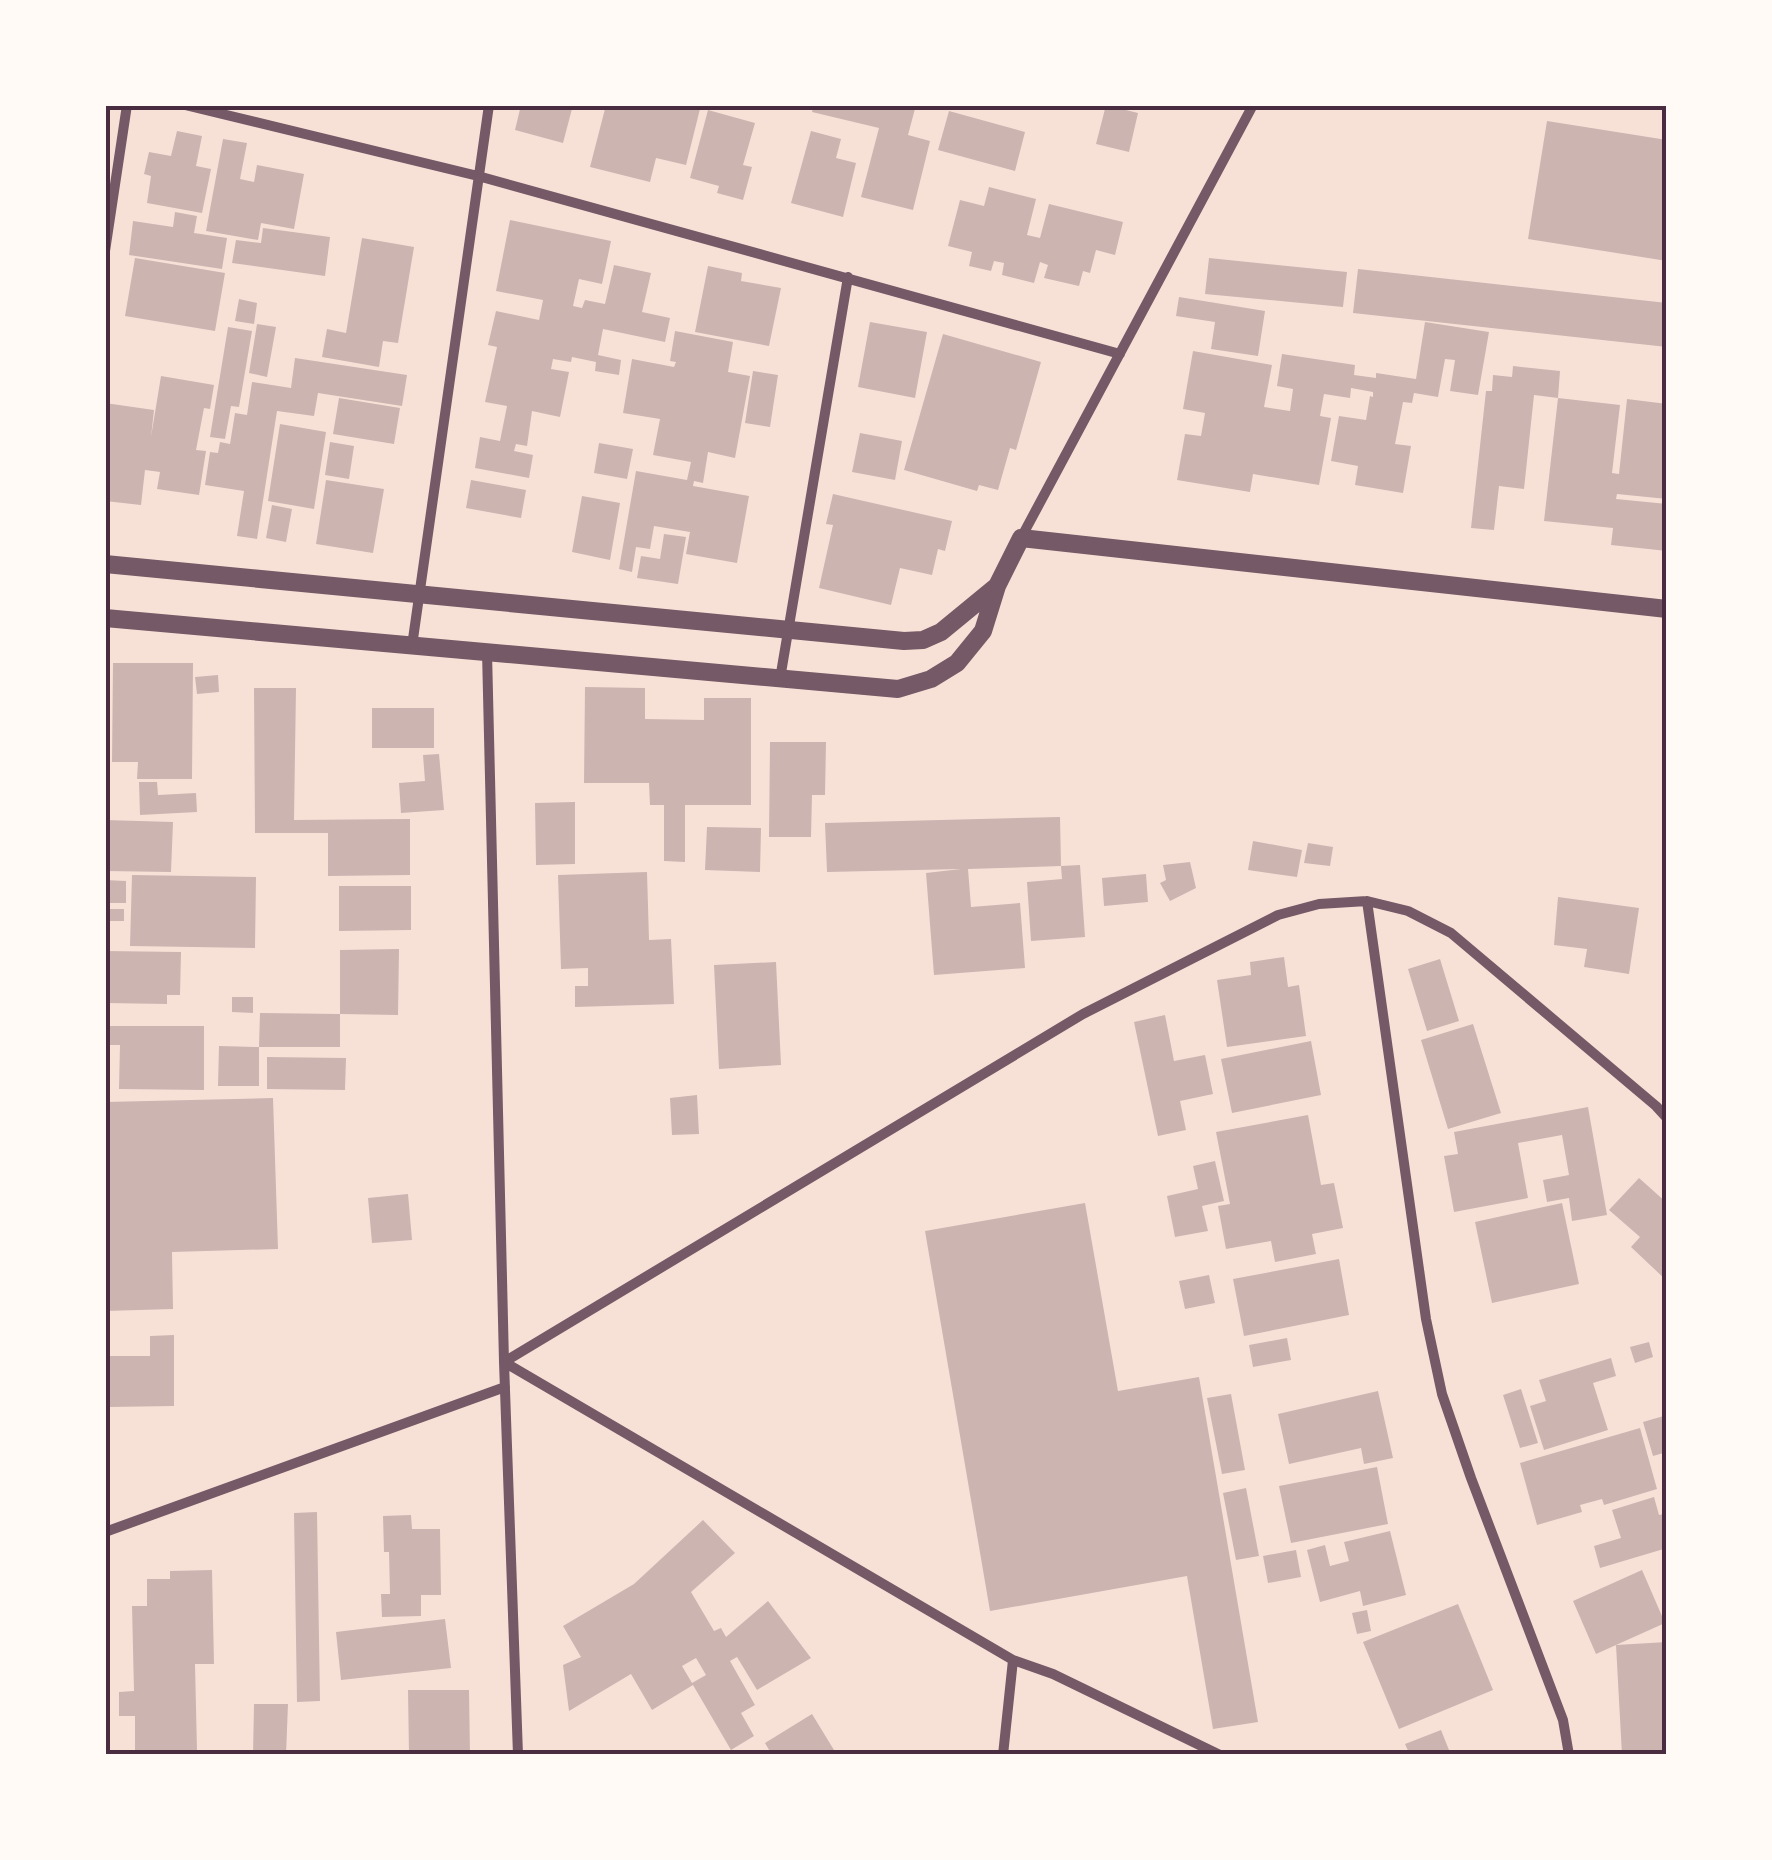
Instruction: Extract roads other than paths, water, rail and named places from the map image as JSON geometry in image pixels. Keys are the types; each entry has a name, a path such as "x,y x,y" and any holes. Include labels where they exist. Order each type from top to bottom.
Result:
{"street":[{"path":"105,251 127,105"},
{"path":"184,105 478,176 1120,354"},
{"path":"412,646 489,105"},
{"path":"105,618 898,689 930,679 958,662 983,631 997,586 1021,538 1253,105"},
{"path":"780,678 848,278"},
{"path":"1021,538 1667,609"},
{"path":"105,564 904,642 923,640 941,632 997,586"},
{"path":"488,652 504,1362 518,1755"},
{"path":"504,1362 1083,1014 1278,915 1320,904 1367,901 1408,911 1451,933 1667,1118"},
{"path":"1367,901 1426,1318 1442,1394 1563,1720 1569,1755"},
{"path":"504,1362 1013,1660 1053,1674 1220,1755"},
{"path":"105,1532 505,1387"},
{"path":"1003,1755 1013,1660"}]}
